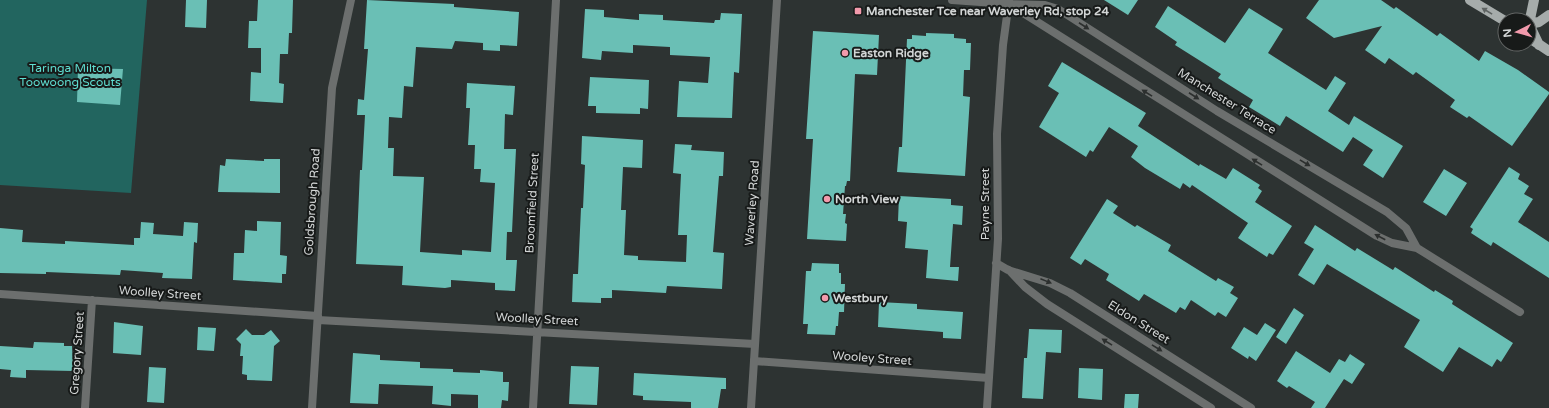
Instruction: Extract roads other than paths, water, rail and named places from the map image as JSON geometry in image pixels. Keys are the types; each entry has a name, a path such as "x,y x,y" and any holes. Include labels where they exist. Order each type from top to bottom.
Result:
{"main road":[{"path":"1470,0 1497,16"},
{"path":"1533,12 1534,0"},
{"path":"1537,19 1549,15"},
{"path":"1537,37 1539,45 1549,52"}],"street":[{"name":"Goldsbrough Road","path":"312,408 332,88 351,0"},
{"name":"Broomfield Street","path":"533,408 556,0"},
{"name":"Waverley Road","path":"751,408 777,0"},
{"name":"Manchester Terrace","path":"952,0 1044,4 1058,9 1217,111 1387,212 1406,228 1417,248"},
{"name":"Manchester Terrace","path":"1009,2 1377,236 1392,243 1417,248 1520,312"},
{"name":"Payne Street","path":"987,408 998,229 997,134 1003,45 1009,2"},
{"name":"Eldon Street","path":"996,263 1008,270 1042,280 1070,293 1251,408"},
{"name":"Eldon Street","path":"1008,270 1025,287 1047,304 1211,408"},
{"name":"Woolley Street","path":"0,294 318,318 755,344"},
{"name":"Gregory Street","path":"85,408 92,300"},
{"name":"Wooley Street","path":"754,362 989,378"}],"place":[{"name":"Manchester Tce near Waverley Rd, stop 24","path":"858,11"},
{"name":"Easton Ridge","path":"845,53"},
{"name":"North View","path":"827,199"},
{"name":"Westbury","path":"825,298"}],"park label":[{"name":"Taringa Milton Toowoong Scouts","path":"70,75"}]}
